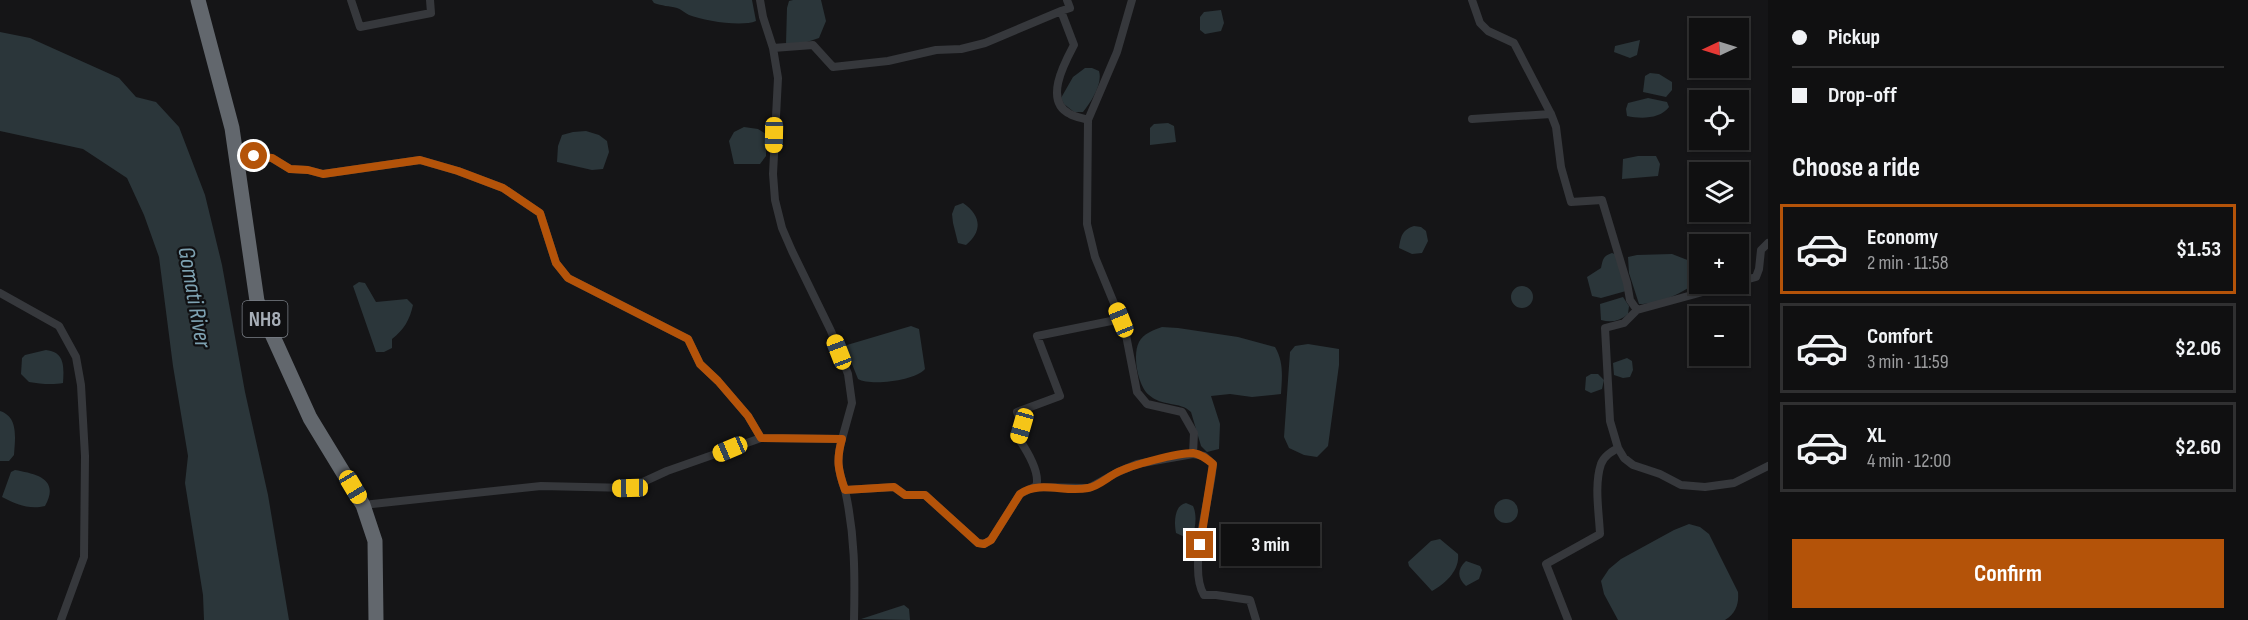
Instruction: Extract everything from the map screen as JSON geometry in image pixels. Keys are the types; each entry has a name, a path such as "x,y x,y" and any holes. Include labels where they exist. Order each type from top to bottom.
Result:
{"highway":[{"name":"NH8","path":"198,0 232,128 257,301 310,418 363,505 375,541 376,620"}],"street":[{"path":"351,0 360,27 431,13 430,0"},
{"path":"760,0 773,48 778,78 774,162 776,200 782,228 831,331 848,374 852,404 839,451 838,471 853,524 854,620"},
{"path":"773,48 813,45 833,67 876,63 936,50 961,49 985,43 1070,8 1067,0"},
{"path":"1132,0 1117,52 1088,120 1087,224 1095,257 1125,330 1137,392 1147,404 1182,412 1194,433 1193,453"},
{"path":"1472,0 1480,22 1488,31 1514,43 1551,114 1556,126 1561,167 1571,202 1602,200 1630,300 1637,310"},
{"path":"1061,11 1074,45 1060,72 1057,96 1068,114 1088,120"},
{"path":"1472,119 1551,114"},
{"path":"235,154 272,158 290,169 323,174 420,160 503,188 540,213 556,263 568,278 688,339 700,364 748,416 761,438"},
{"path":"1749,280 1756,278 1760,269 1761,250 1768,243"},
{"path":"0,293 59,326 76,357 81,385 85,456 84,557 61,620"},
{"path":"1695,294 1637,310 1624,323 1605,328 1610,421 1618,448 1624,458 1634,465 1660,474 1681,485 1705,487 1734,483 1768,466"},
{"path":"1036,487 1038,484 1035,472 1028,453 1019,439 1022,426 1017,412 1060,396 1037,336 1121,320"},
{"path":"363,505 541,486 630,488 667,471 761,438 842,439"},
{"path":"1568,620 1546,564 1600,534 1598,484 1601,462 1608,453 1618,448"},
{"path":"845,490 894,487 905,495 925,495 978,543 984,544 991,540 1020,494 1036,487 1089,488 1137,464 1193,453 1204,456 1213,464 1198,557 1199,587 1204,595 1250,600 1256,620"}],"water":[{"path":"652,0 752,0 756,21 733,23 704,19 689,15 677,8 654,3"},
{"path":"821,0 826,21 819,38 804,43 786,44 787,8 789,1"},
{"path":"1221,10 1224,23 1221,31 1205,34 1200,30 1200,17 1204,12"},
{"name":"Gomati River","path":"0,32 30,38 119,78 136,97 156,102 179,127 205,195 222,265 245,392 268,495 289,620 204,620 203,595 185,483 188,456 173,366 159,257 144,215 127,178 83,149 0,131"},
{"path":"1640,40 1637,55 1630,58 1614,52 1615,46"},
{"path":"1085,68 1099,71 1098,87 1083,112 1074,112 1064,104 1061,98 1073,77"},
{"path":"1650,73 1659,74 1672,82 1672,90 1666,97 1643,92 1645,76"},
{"path":"1648,98 1667,102 1669,107 1661,114 1650,117 1627,116 1628,103"},
{"path":"1168,123 1174,126 1176,142 1150,145 1150,128 1154,124"},
{"path":"744,127 758,129 766,134 766,156 760,164 734,164 729,141 734,132"},
{"path":"586,131 599,135 607,141 609,152 603,169 592,170 557,162 558,146 562,135"},
{"path":"1656,156 1660,164 1658,176 1622,179 1623,159"},
{"path":"963,203 973,213 978,223 975,234 966,245 958,243 952,214 955,206"},
{"path":"1414,226 1426,231 1428,241 1422,253 1412,254 1399,248 1403,234"},
{"path":"1612,253 1617,255 1626,291 1601,298 1592,296 1587,277 1601,268 1604,258"},
{"path":"1672,254 1689,261 1689,287 1670,297 1639,304 1629,273 1628,257"},
{"path":"359,282 365,283 376,302 407,299 413,305 406,324 392,339 392,348 384,352 376,352 353,286"},
{"path":"1522,286 1530,289 1533,297 1530,305 1522,308 1514,305 1511,297 1514,289"},
{"path":"1623,297 1629,306 1628,314 1615,321 1601,320 1600,304"},
{"path":"911,326 919,329 925,369 912,377 892,381 872,382 858,379 846,349 847,345"},
{"path":"1162,327 1238,337 1275,347 1281,364 1281,394 1252,397 1230,394 1211,396 1220,424 1219,449 1207,452 1201,446 1191,412 1182,406 1154,399 1145,391 1139,378 1136,354 1139,342 1152,331"},
{"path":"1308,344 1339,349 1339,365 1328,446 1317,457 1304,455 1289,448 1284,437 1290,352 1295,346"},
{"path":"46,350 60,357 63,366 63,383 29,382 21,374 22,358 25,355"},
{"path":"1627,358 1632,361 1633,370 1630,377 1623,378 1614,375 1613,363"},
{"path":"1598,374 1604,380 1602,389 1591,393 1585,390 1586,377"},
{"path":"0,411 6,414 13,423 14,455 9,461 0,461"},
{"path":"15,470 44,479 50,490 45,506 28,507 2,497 11,472"},
{"path":"1506,499 1511,500 1517,506 1517,516 1511,522 1506,523 1501,522 1495,516 1494,511 1495,506 1501,500"},
{"path":"1186,503 1193,506 1195,517 1192,536 1187,538 1176,533 1175,524 1179,507"},
{"path":"1689,524 1700,527 1709,534 1738,592 1734,611 1725,620 1618,620 1604,594 1601,581 1609,569 1621,559"},
{"path":"1440,539 1458,554 1458,560 1451,576 1432,591 1408,562 1431,541"},
{"path":"1466,561 1480,566 1482,570 1479,579 1466,586 1459,574"},
{"path":"904,605 909,609 910,620 861,619"}],"route":[{"path":"254,156 272,158 290,169 323,174 420,160 503,188 540,213 556,263 568,278 688,339 700,364 748,416 761,438 842,439 838,471 845,490 894,487 905,495 925,495 978,543 984,544 991,540 1020,494 1026,490 1034,487 1089,488 1137,464 1193,453 1204,456 1213,464 1200,545"}]}
